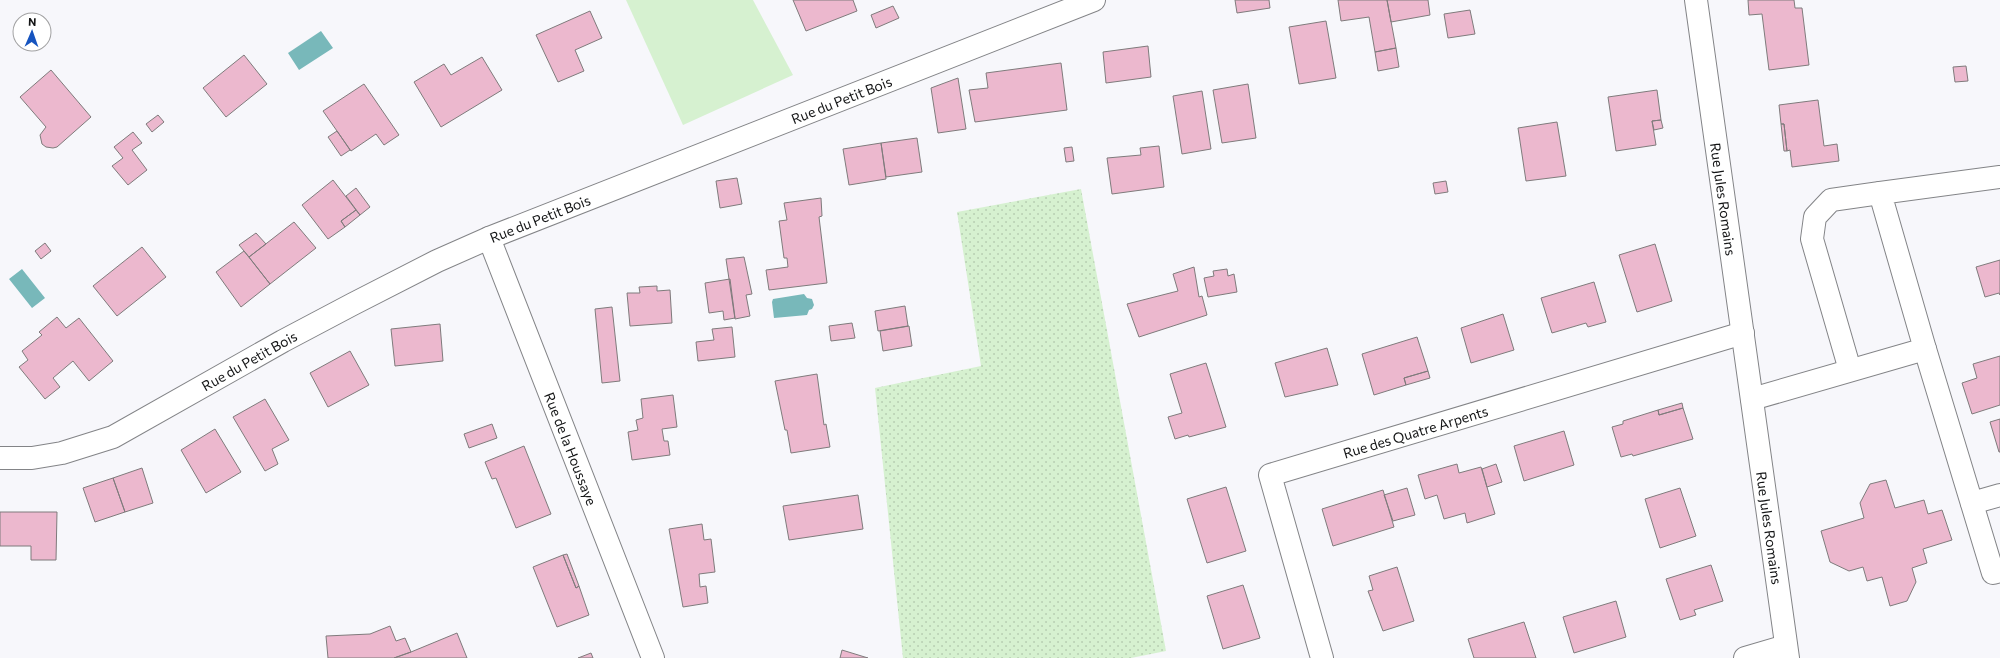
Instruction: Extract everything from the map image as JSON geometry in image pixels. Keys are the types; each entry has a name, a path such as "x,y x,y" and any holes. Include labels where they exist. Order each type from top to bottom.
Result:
{"street":[{"name":"Rue du Petit Bois","path":"0,458 32,458 62,453 114,437 346,308 437,261 489,238 1094,0"},
{"name":"Rue Jules Romains","path":"1696,0 1787,652"},
{"path":"1850,370 1812,239 1815,217 1831,200 2000,178"},
{"path":"1880,193 1993,573 2000,571"},
{"name":"Rue de la Houssaye","path":"489,238 653,658"},
{"name":"Rue des Quatre Arpents","path":"1322,658 1270,475 1743,334"},
{"path":"1752,398 1925,348"},
{"path":"1972,503 2000,495"},
{"path":"1745,658 1787,652"}],"green space":[{"path":"626,0 753,0 793,75 683,125"},
{"path":"1081,189 1166,651 1131,658 903,658 875,388 981,366 957,212"}],"water":[{"path":"321,31 333,48 299,70 288,53"},
{"path":"22,269 45,298 32,308 9,279"},
{"path":"804,294 807,298 812,299 814,305 812,309 809,310 807,315 774,318 773,299"}],"building":[{"path":"793,0 853,0 857,11 806,31"},
{"path":"1235,0 1269,0 1270,8 1237,13"},
{"path":"1338,0 1387,0 1396,48 1375,52 1369,17 1341,21"},
{"path":"1387,0 1428,0 1430,15 1391,22"},
{"path":"1748,0 1794,0 1795,8 1802,8 1809,65 1769,70 1762,14 1749,15"},
{"path":"893,6 899,18 876,28 871,15"},
{"path":"1470,10 1475,34 1448,38 1444,14"},
{"path":"590,11 602,38 575,50 584,71 558,82 536,35"},
{"path":"1326,21 1336,78 1299,84 1289,27"},
{"path":"1148,46 1151,77 1106,83 1103,52"},
{"path":"1396,48 1399,67 1378,71 1375,52"},
{"path":"244,55 267,84 226,117 203,88"},
{"path":"482,57 502,90 441,127 414,82 444,64 451,75"},
{"path":"1061,63 1067,110 975,122 969,90 988,88 986,73"},
{"path":"1966,66 1968,81 1955,82 1953,67"},
{"path":"51,70 91,117 57,147 53,148 46,147 42,144 40,135 46,127 20,97"},
{"path":"958,78 966,129 938,133 931,88"},
{"path":"364,84 399,135 384,145 376,134 351,151 323,111"},
{"path":"1248,84 1256,138 1222,143 1213,90"},
{"path":"1657,90 1661,120 1652,121 1656,145 1616,151 1608,97"},
{"path":"1202,91 1211,149 1182,154 1173,96"},
{"path":"1818,100 1824,146 1837,144 1839,161 1792,167 1790,150 1787,151 1784,124 1781,124 1779,105"},
{"path":"158,115 164,122 152,132 146,124"},
{"path":"1661,120 1663,128 1654,130 1652,121"},
{"path":"1557,122 1566,176 1526,181 1518,128"},
{"path":"1781,124 1784,124 1787,151 1784,151"},
{"path":"337,131 350,150 341,156 328,137"},
{"path":"133,132 142,143 132,150 147,170 128,185 112,166 123,158 114,147"},
{"path":"917,138 922,172 886,177 881,143"},
{"path":"881,143 886,179 849,185 843,149"},
{"path":"1159,146 1164,187 1112,194 1107,158 1141,155 1140,148"},
{"path":"1072,147 1074,161 1066,162 1064,148"},
{"path":"737,178 742,204 720,208 716,181"},
{"path":"333,180 356,210 341,221 345,227 328,239 302,205"},
{"path":"1446,181 1448,192 1435,194 1433,183"},
{"path":"356,188 370,207 360,215 346,196"},
{"path":"821,198 822,216 819,217 827,283 769,290 766,270 788,267 787,258 784,258 779,221 787,220 784,203"},
{"path":"356,210 360,215 345,227 341,221"},
{"path":"294,222 316,248 270,284 249,257"},
{"path":"256,233 266,244 249,257 239,245"},
{"path":"45,243 51,251 41,259 35,251"},
{"path":"1655,244 1672,301 1637,312 1619,255"},
{"path":"142,247 166,277 117,316 93,286"},
{"path":"244,251 270,284 241,307 216,272"},
{"path":"744,257 752,294 746,295 750,316 735,319 726,259"},
{"path":"2000,260 2000,295 1999,293 1985,297 1976,267"},
{"path":"1194,267 1199,297 1202,296 1207,315 1139,337 1127,304 1178,291 1173,274"},
{"path":"1227,269 1228,276 1234,274 1237,292 1208,297 1204,278 1214,276 1213,271"},
{"path":"730,279 735,318 724,320 723,311 709,313 705,283"},
{"path":"1594,282 1606,322 1588,327 1586,323 1552,333 1541,298"},
{"path":"657,286 657,291 670,290 672,323 630,326 627,293 640,293 639,287"},
{"path":"905,306 908,326 878,331 875,311"},
{"path":"612,307 620,381 602,383 595,309"},
{"path":"1503,314 1514,350 1471,363 1461,328"},
{"path":"57,317 66,328 79,318 113,361 89,381 73,361 53,378 60,387 45,399 19,367 28,360 22,351 42,335 39,332"},
{"path":"852,323 855,338 831,341 829,326"},
{"path":"440,324 443,361 395,366 391,329"},
{"path":"909,326 912,346 883,351 880,331"},
{"path":"732,327 735,357 698,361 696,342 714,340 712,329"},
{"path":"1417,337 1428,371 1404,378 1406,385 1374,395 1362,354"},
{"path":"1327,348 1338,385 1285,397 1275,363"},
{"path":"350,351 369,385 328,407 310,373"},
{"path":"2000,356 2000,405 1972,414 1962,383 1977,378 1973,364"},
{"path":"1206,363 1226,427 1189,437 1188,435 1175,439 1168,417 1182,413 1170,374"},
{"path":"1428,371 1430,378 1406,385 1404,378"},
{"path":"817,374 824,425 826,424 830,447 791,453 775,381"},
{"path":"673,395 677,427 662,429 664,441 668,441 670,455 632,460 628,432 638,430 636,420 643,418 641,399"},
{"path":"265,399 289,440 272,449 278,464 265,471 233,417"},
{"path":"1682,403 1683,408 1659,415 1658,410"},
{"path":"1683,408 1693,439 1633,456 1632,454 1621,457 1612,427 1623,424 1623,421 1658,410 1659,415"},
{"path":"2000,419 2000,452 1999,452 1990,422"},
{"path":"492,424 497,438 469,448 464,434"},
{"path":"215,429 241,472 206,493 181,450"},
{"path":"1564,431 1574,465 1524,481 1514,446"},
{"path":"524,446 551,514 516,528 496,478 492,479 485,462"},
{"path":"1457,464 1459,473 1481,467 1495,514 1467,523 1465,513 1444,519 1437,495 1425,499 1418,475"},
{"path":"1496,464 1502,482 1487,487 1482,469"},
{"path":"142,468 153,503 125,512 113,478"},
{"path":"113,478 125,512 95,522 83,488"},
{"path":"1886,480 1895,508 1924,500 1928,514 1942,510 1952,540 1923,549 1927,563 1912,568 1916,582 1907,601 1890,606 1882,577 1867,581 1863,567 1849,571 1830,562 1821,531 1864,518 1860,503 1870,484"},
{"path":"1226,487 1246,551 1207,563 1187,499"},
{"path":"1407,488 1415,515 1393,521 1384,495"},
{"path":"1680,488 1696,536 1660,548 1645,499"},
{"path":"1383,490 1394,527 1333,546 1322,509"},
{"path":"858,495 863,529 789,540 783,506"},
{"path":"0,512 57,512 56,560 31,560 31,546 0,546"},
{"path":"702,524 704,540 711,539 715,572 699,574 700,587 706,586 708,603 683,607 669,529"},
{"path":"567,554 579,586 576,588 563,555"},
{"path":"563,555 576,588 579,586 589,615 557,627 533,567"},
{"path":"1711,565 1723,601 1694,610 1696,615 1680,620 1666,579"},
{"path":"1397,567 1414,621 1383,631 1368,591 1373,590 1369,576"},
{"path":"1243,585 1260,638 1223,649 1207,596"},
{"path":"1616,601 1626,637 1574,653 1563,617"},
{"path":"1524,622 1536,658 1474,658 1468,639"},
{"path":"390,626 396,641 405,638 411,652 394,658 328,658 326,636 370,634"},
{"path":"457,633 467,658 394,658 411,652"},
{"path":"842,650 868,658 840,658"},
{"path":"591,653 593,658 578,658"}]}
